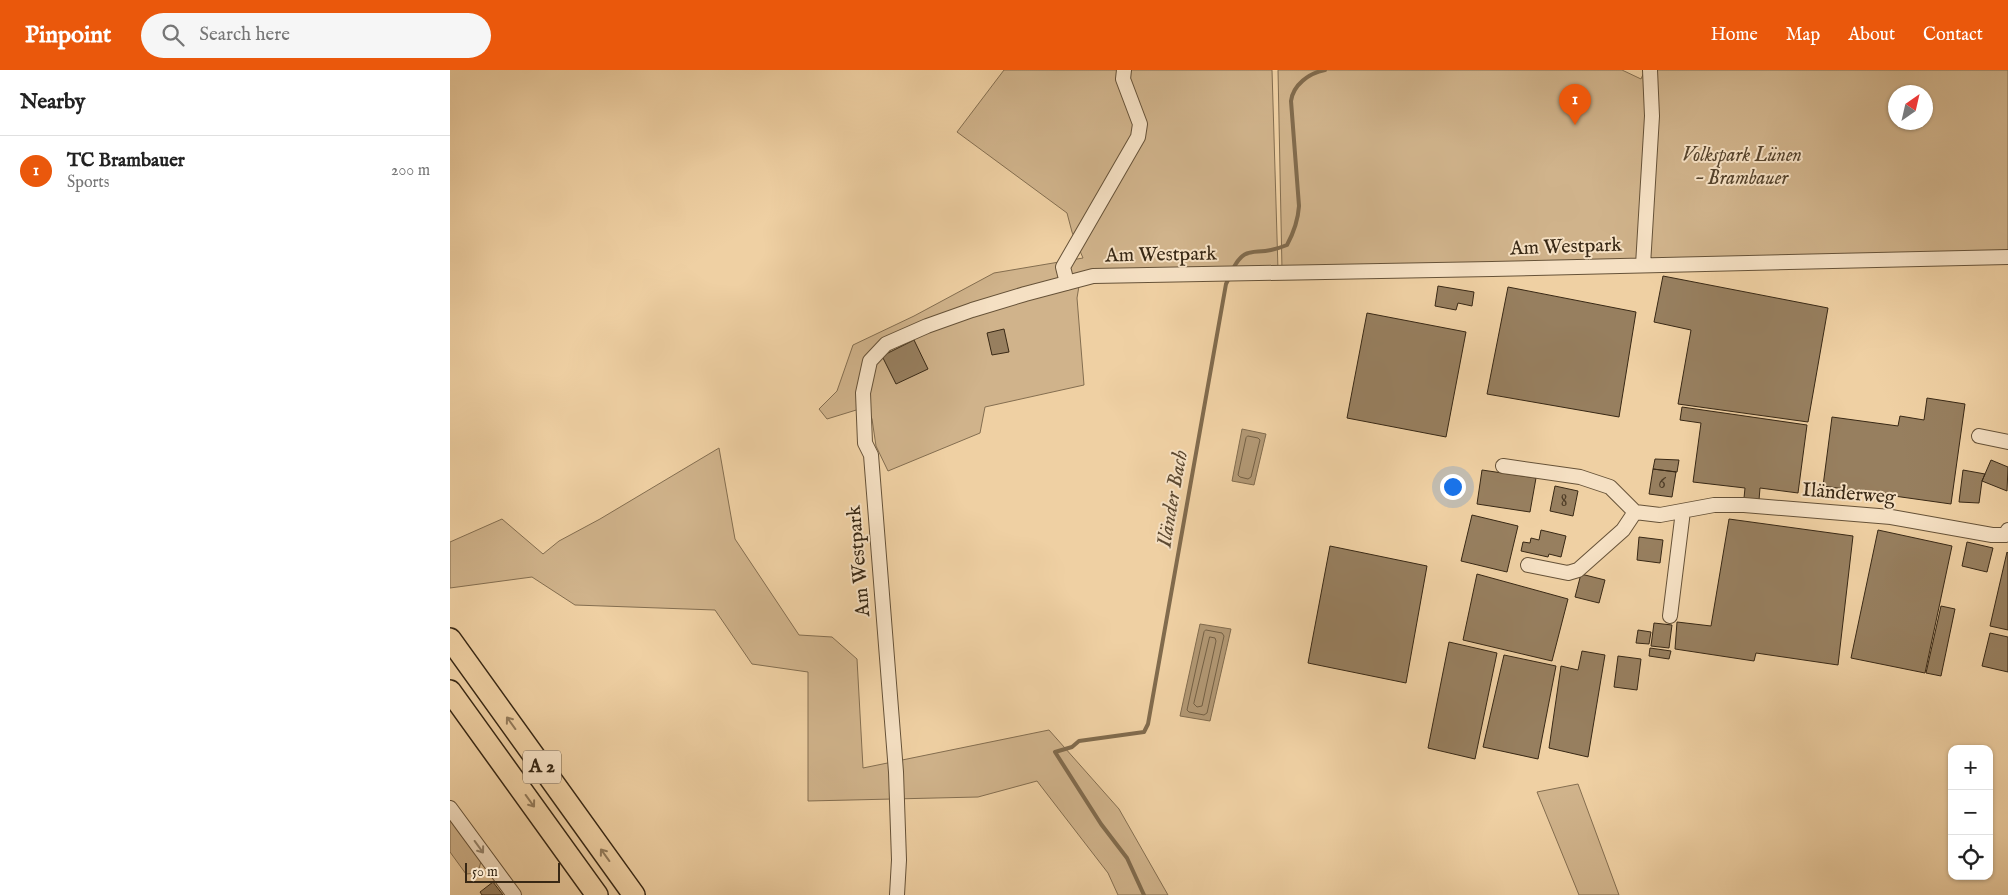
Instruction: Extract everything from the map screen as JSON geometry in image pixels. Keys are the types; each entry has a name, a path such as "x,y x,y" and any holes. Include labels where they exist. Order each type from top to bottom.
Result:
{"highway":[{"name":"A 2","path":"450,639 634,895"},
{"name":"A 2","path":"450,691 597,895"}],"street":[{"path":"1067,283 1063,267 1138,137 1140,124 1123,79 1124,70"},
{"path":"1643,265 1652,116 1650,70"},
{"name":"Am Westpark","path":"896,895 899,860 896,772 871,455 865,443 863,393 870,361 886,344 927,326 1025,294 1093,276 2008,256"},
{"path":"1979,436 2008,442"},
{"path":"1503,466 1580,477 1610,487 1635,512 1623,530 1578,570 1568,573 1528,565"},
{"name":"Iländerweg","path":"1635,512 1660,516 1714,506 1744,505 1891,517 1992,535 2005,535 2008,530"},
{"path":"1670,616 1683,511"},
{"path":"450,808 514,895"}],"green space":[{"path":"1004,70 1272,70 1278,270 1081,274 1077,298 1084,385 985,407 980,433 888,471 876,446 872,419 866,407 827,419 819,409 837,391 853,345 914,316 994,273 1083,258 1072,232 1067,213 957,132"},
{"name":"Volkspark Lünen – Brambauer","path":"1278,70 1622,70 1641,79 1645,70 2008,70 2008,257 1282,270"},
{"path":"719,448 735,539 799,635 832,637 857,659 863,768 1049,730 1119,809 1168,895 1118,895 1108,873 1037,781 978,797 808,801 808,672 752,664 715,610 575,605 532,577 450,588 450,542 502,519 543,554 559,541 600,519"},
{"path":"1578,784 1619,895 1579,895 1537,792"},
{"path":"450,818 481,861 478,873 466,874 450,852"}],"water":[{"path":"1242,429 1266,434 1254,485 1232,481"},
{"path":"1200,624 1231,629 1210,721 1180,716"}],"building":[{"path":"1663,276 1828,308 1808,422 1678,404 1691,330 1654,322"},
{"path":"1438,286 1474,292 1472,306 1458,303 1456,310 1435,306"},
{"path":"1508,287 1636,312 1619,417 1487,394"},
{"path":"1367,313 1466,332 1446,437 1347,418"},
{"path":"1004,329 1009,352 992,355 987,333"},
{"path":"914,340 928,369 896,384 882,356"},
{"path":"1927,398 1965,404 1951,504 1823,486 1832,417 1898,426 1900,416 1924,420"},
{"path":"1682,407 1807,425 1798,493 1760,488 1759,500 1744,498 1745,488 1693,482 1701,423 1680,420"},
{"path":"1655,459 1679,460 1677,472 1653,469"},
{"path":"1991,460 2008,467 2007,491 1982,481"},
{"path":"1653,469 1676,472 1672,497 1649,494"},
{"path":"1482,470 1536,478 1530,512 1477,504"},
{"path":"1963,470 1985,474 1982,481 1979,503 1959,502"},
{"path":"1555,486 1578,491 1573,516 1550,511"},
{"path":"1472,515 1518,526 1507,572 1461,561"},
{"path":"1729,519 1853,536 1838,665 1756,653 1754,661 1675,649 1677,622 1711,626"},
{"path":"1541,530 1566,536 1561,557 1549,554 1548,557 1521,551 1523,542 1530,543 1531,538 1539,540"},
{"path":"1878,530 1952,546 1925,673 1851,658"},
{"path":"1639,537 1663,540 1660,563 1637,560"},
{"path":"1967,542 1993,548 1987,572 1962,566"},
{"path":"1330,546 1427,566 1406,683 1308,663"},
{"path":"2008,553 2008,630 1990,626"},
{"path":"1477,574 1568,599 1552,661 1463,640"},
{"path":"1581,574 1605,580 1599,603 1575,597"},
{"path":"1941,606 1955,609 1941,676 1926,673"},
{"path":"1654,623 1672,625 1669,648 1651,646"},
{"path":"1638,630 1651,632 1649,644 1636,643"},
{"path":"1990,633 2008,637 2008,672 1982,666"},
{"path":"1449,642 1497,653 1475,759 1428,748"},
{"path":"1650,648 1671,651 1669,659 1649,656"},
{"path":"1582,651 1605,655 1588,757 1549,748 1561,666 1578,670"},
{"path":"1504,655 1556,666 1538,759 1483,747"},
{"path":"1618,656 1641,659 1637,690 1614,687"},
{"path":"493,882 503,895 482,895 480,892"}],"waterway":[{"name":"Iländer Bach","path":"1233,269 1245,254 1273,250 1287,245 1292,236 1297,222 1299,206 1292,95 1298,85 1308,77 1325,70"},
{"name":"Iländer Bach","path":"1144,895 1127,858 1101,824 1055,752 1072,747 1079,741 1144,732 1148,724 1226,284 1229,278"}],"place":[{"name":"TC Brambauer","path":"1575,125"}]}
